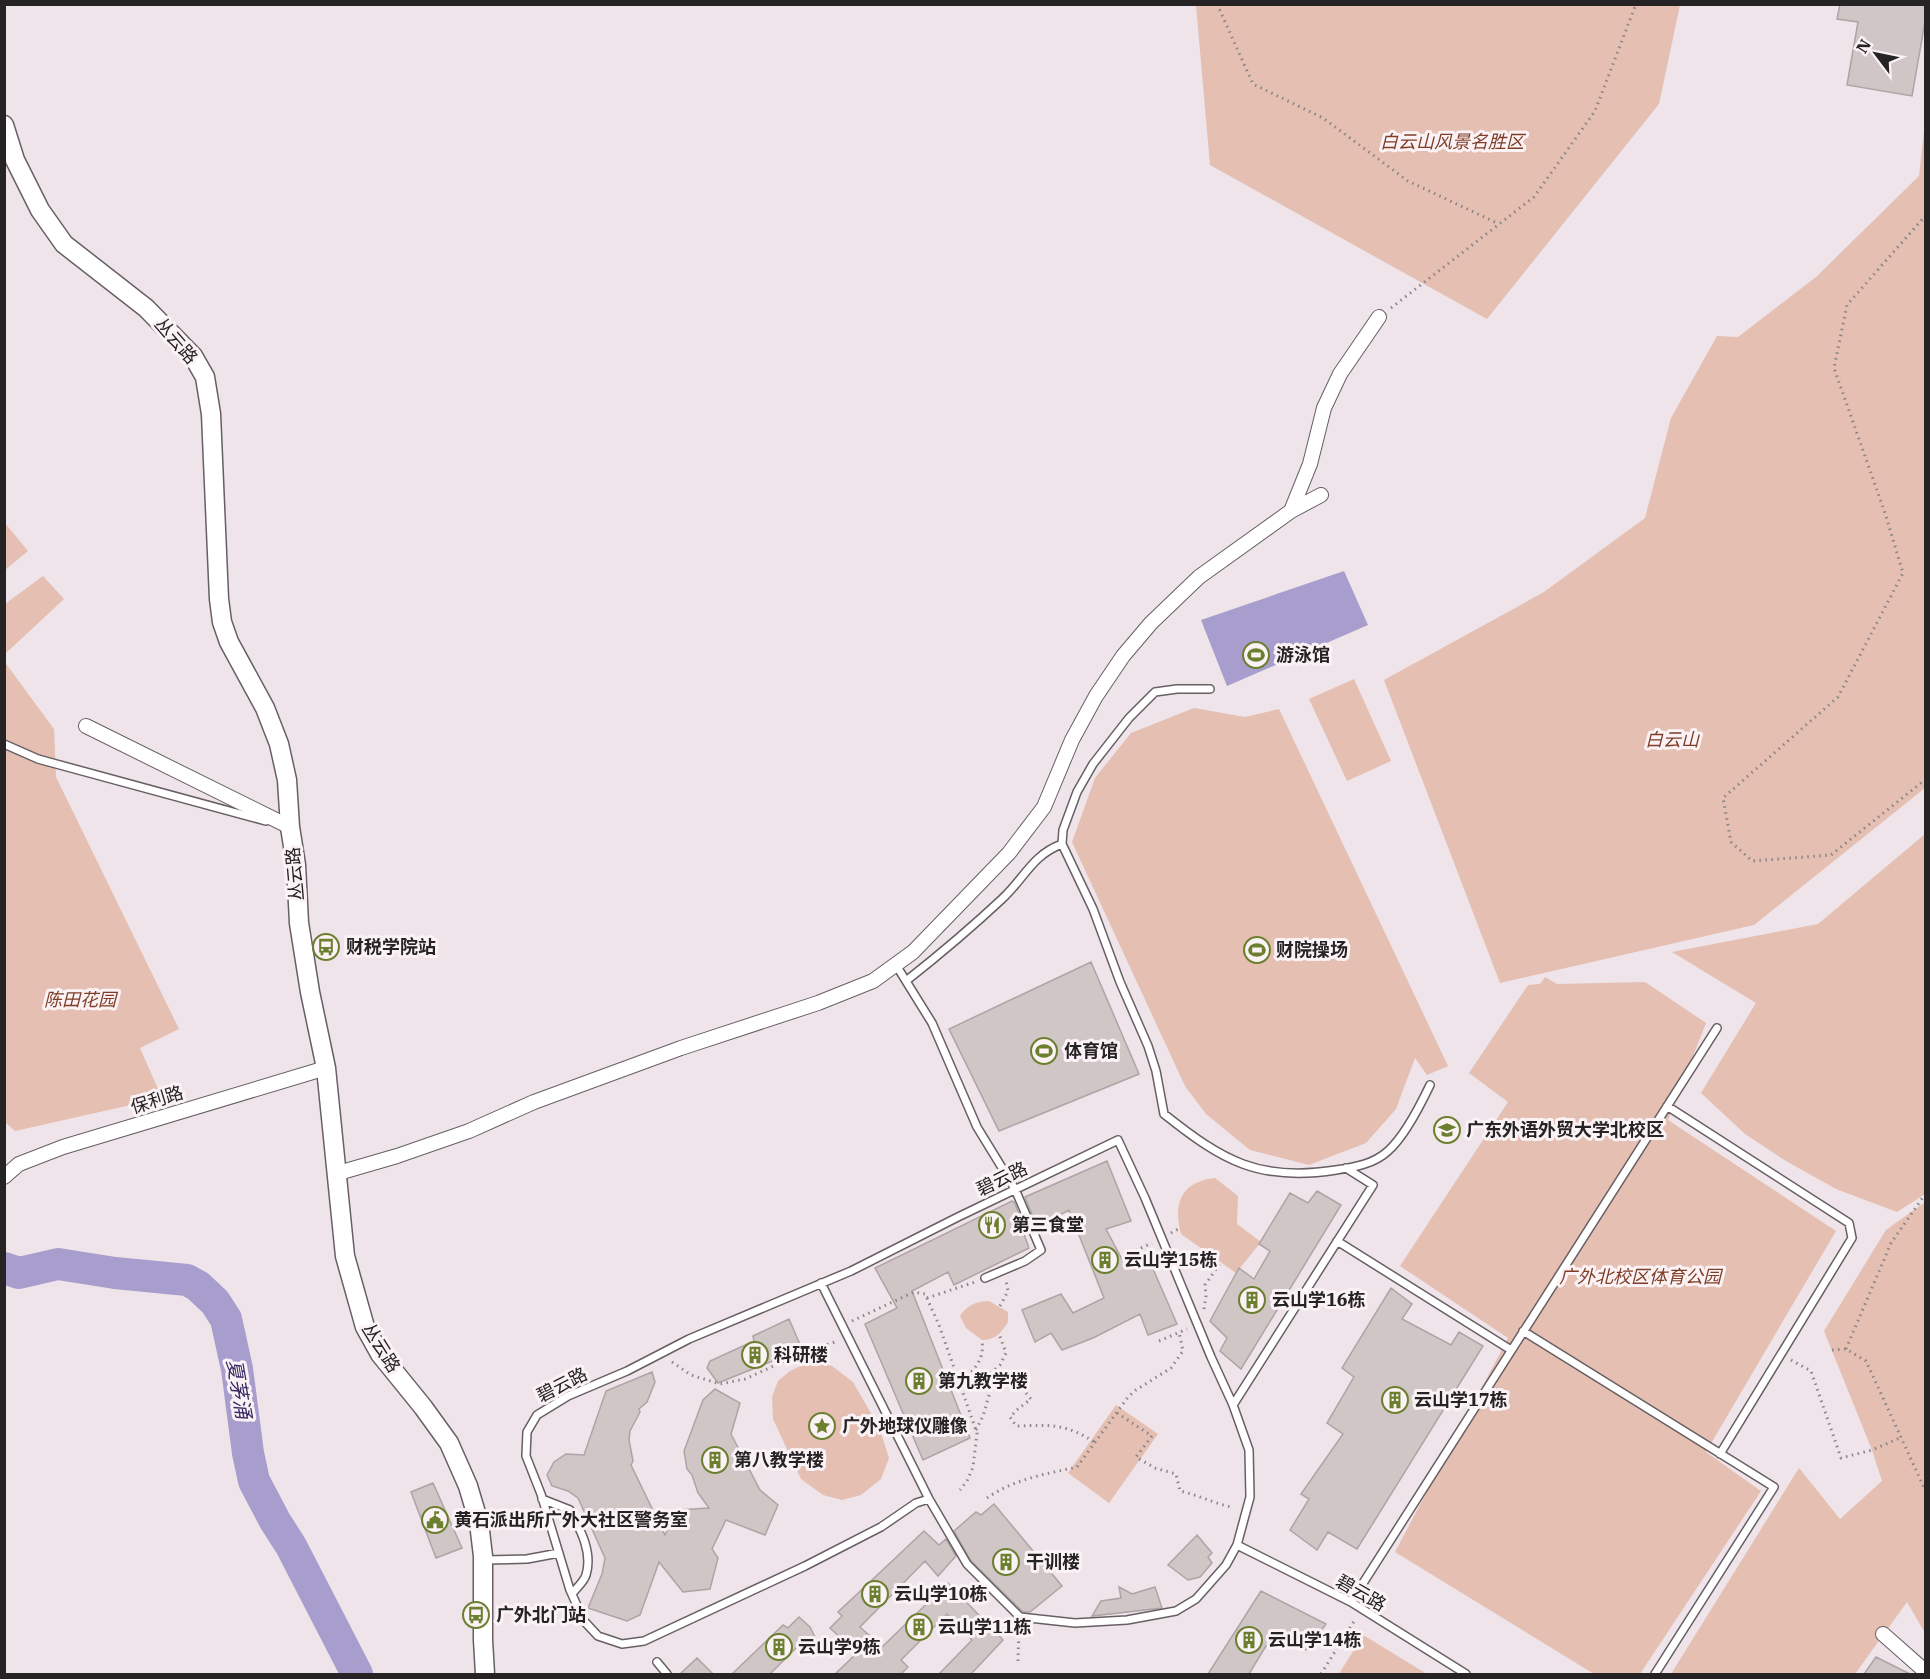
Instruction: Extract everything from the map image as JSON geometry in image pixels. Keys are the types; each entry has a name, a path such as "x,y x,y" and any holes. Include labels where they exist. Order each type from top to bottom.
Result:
{"street":[{"name":"丛云路","path":"4,125 15,160 40,210 64,244 146,308 193,356 205,377 211,414 222,622 265,708 279,744 287,780 290,827 296,865 299,923 310,992 326,1068 345,1256 365,1327 380,1354 449,1443 468,1486 479,1523 484,1560 485,1674"},
{"path":"1291,511 1310,464 1324,408 1340,374 1379,317"},
{"path":"335,1174 397,1156 469,1131 534,1102 681,1048 818,1003 873,981 913,952 962,904 1016,844 1044,807 1072,740 1096,696 1123,656 1151,623 1199,577 1291,511 1321,495"},
{"path":"86,726 290,827"},
{"name":"保利路","path":"4,1177 19,1164 47,1153 326,1068"},
{"path":"1883,1634 1924,1673"}],"lane":[{"path":"1210,688 1155,692 1129,718 1093,764 1077,792 1063,830 1062,844 1093,909 1120,982 1148,1046 1156,1071 1164,1114 1221,1155 1250,1166 1293,1174 1369,1163 1388,1151 1416,1115 1430,1085"},
{"path":"4,744 38,759 290,827"},
{"path":"906,981 1004,897 1047,849 1062,844"},
{"path":"896,965 932,1023 977,1127 1015,1189 1041,1250 985,1278"},
{"path":"1351,1602 1717,1028"},
{"path":"1666,1106 1849,1223 1852,1238 1720,1454"},
{"name":"碧云路","path":"929,1499 916,1503 881,1527 805,1566 644,1641 622,1644 598,1636 584,1621 572,1594 526,1456 527,1432 537,1415 568,1396 627,1371 689,1339 851,1271 1118,1140 1146,1198 1161,1239 1233,1405 1249,1450 1250,1497 1237,1545 1226,1565 1196,1599 1176,1611 1127,1620 1075,1623 1020,1617"},
{"path":"1233,1405 1373,1185 1346,1168"},
{"path":"1337,1241 1511,1350"},
{"path":"821,1283 929,1499 967,1564 1020,1617"},
{"path":"1523,1331 1774,1487 1655,1674"},
{"path":"542,1499 570,1510 581,1530 589,1556 586,1577 572,1594"},
{"name":"碧云路","path":"1237,1545 1351,1602 1466,1674"},
{"path":"484,1560 527,1559 559,1552"},
{"path":"657,1662 667,1674"}],"path":[{"path":"1217,4 1253,84 1323,118 1408,181 1499,224"},
{"path":"1379,317 1534,197 1595,111 1636,4"},
{"path":"1926,215 1847,305 1834,368 1885,513 1903,573 1838,698 1723,798 1731,842 1752,861 1831,855 1926,779"},
{"path":"1846,1349 1891,1243 1926,1193"},
{"path":"1131,1253 1161,1239"},
{"path":"1160,1341 1197,1324 1204,1308 1205,1285 1221,1262"},
{"path":"999,1306 1008,1291 1005,1269"},
{"path":"927,1298 985,1278"},
{"path":"842,1326 914,1292 925,1294 939,1325 976,1430 973,1467 960,1490"},
{"path":"987,1498 1027,1478 1077,1467 1128,1397 1171,1368 1183,1351 1179,1332"},
{"path":"976,1430 990,1392 989,1375 1000,1365 1006,1353 999,1334"},
{"path":"661,1353 691,1375 720,1384 745,1379 800,1354 848,1338"},
{"path":"960,1386 979,1364 983,1351 982,1340"},
{"path":"1832,1350 1846,1349 1866,1361 1926,1492"},
{"path":"1781,1354 1811,1371 1840,1458 1872,1450 1900,1438"},
{"path":"1026,1393 1032,1399 1010,1417 1016,1426 1051,1424 1070,1428 1096,1443"},
{"path":"1117,1413 1152,1436 1136,1457 1155,1468 1176,1474 1180,1491 1231,1507"},
{"path":"1321,1674 1362,1609"},
{"path":"1018,1661 1020,1617"}],"green space":[{"name":"白云山风景名胜区","path":"1196,4 1680,5 1659,104 1487,319 1210,165"},
{"name":"白云山","path":"1925,123 1925,788 1754,925 1500,983 1384,680 1544,592 1645,518 1671,418 1717,336 1738,337 1816,277 1919,176"},
{"path":"4,522 28,551 5,570 4,570"},
{"path":"43,576 64,599 5,654 5,604"},
{"name":"陈田花园","path":"4,661 54,729 56,777 179,1029 140,1048 162,1098 15,1131 4,1121"},
{"path":"1354,679 1391,761 1347,781 1309,699"},
{"name":"财院操场","path":"1194,708 1245,717 1279,709 1448,1066 1427,1075 1415,1058 1396,1109 1366,1143 1309,1165 1250,1150 1206,1114 1185,1086 1072,842 1095,778 1131,733"},
{"path":"1925,834 1925,1194 1897,1212 1836,1189 1786,1161 1745,1134 1701,1093 1756,1003 1672,952 1818,924"},
{"name":"广外北校区体育公园","path":"1545,977 1557,984 1645,982 1706,1023 1668,1120 1836,1231 1706,1452 1761,1491 1640,1674 1594,1674 1395,1552 1508,1338 1400,1266 1508,1102 1469,1073 1528,985 1540,984"},
{"path":"1215,1178 1238,1196 1237,1224 1261,1242 1236,1273 1181,1234 1178,1213 1182,1196 1194,1184"},
{"path":"1925,1202 1925,1633 1907,1602 1855,1674 1671,1674 1799,1468 1840,1519 1882,1481 1872,1450 1824,1331 1886,1230"},
{"path":"989,1301 1008,1312 1008,1322 997,1335 991,1339 982,1340 966,1328 960,1316 973,1304"},
{"path":"811,1361 832,1366 853,1382 879,1427 889,1458 881,1479 861,1495 842,1500 823,1495 801,1479 773,1419 772,1397 778,1381 790,1371"},
{"path":"1116,1405 1158,1434 1109,1503 1068,1473"},
{"path":"1363,1635 1427,1674 1339,1674"}],"shaded area":[{"name":"游泳馆","path":"1344,571 1368,625 1227,686 1201,620"}],"building":[{"path":"1840,4 1926,4 1926,16 1912,96 1847,85 1858,22 1837,19"},
{"name":"体育馆","path":"1091,962 1139,1074 999,1131 949,1029"},
{"name":"云山学15栋","path":"1107,1161 1131,1221 1106,1229 1125,1265 1147,1255 1177,1324 1148,1335 1140,1314 1093,1338 1062,1350 1051,1333 1035,1342 1022,1310 1061,1294 1073,1313 1104,1298 1069,1210 1037,1227 1025,1197"},
{"name":"云山学16栋","path":"1317,1191 1341,1205 1241,1369 1220,1351 1227,1338 1210,1321 1239,1268 1254,1279 1270,1251 1259,1244 1290,1193 1308,1203"},
{"path":"1012,1201 1027,1232 1024,1234 1029,1248 954,1285 948,1272 912,1291 970,1438 923,1460 865,1324 897,1308 875,1268"},
{"name":"云山学17栋","path":"1391,1288 1412,1304 1402,1319 1451,1345 1459,1332 1483,1346 1357,1549 1328,1532 1317,1550 1290,1530 1309,1499 1301,1494 1343,1434 1327,1423 1354,1377 1342,1368"},
{"name":"科研楼","path":"789,1319 802,1349 718,1383 707,1368 710,1361 754,1341 753,1336"},
{"path":"652,1372 655,1382 647,1402 639,1409 640,1412 630,1431 629,1440 633,1461 631,1465 665,1535 677,1510 709,1508 698,1493 692,1475 687,1469 684,1451 703,1400 715,1389 740,1403 731,1434 760,1490 778,1505 765,1535 726,1520 712,1549 718,1558 710,1589 683,1592 659,1562 640,1615 627,1621 588,1608 602,1574 605,1558 578,1498 568,1491 552,1486 547,1475 554,1462 566,1454 584,1455 606,1391"},
{"name":"黄石派出所广外大社区警务室","path":"433,1483 462,1548 436,1558 411,1492"},
{"name":"干训楼","path":"994,1504 1062,1586 1030,1612 1023,1612 971,1561 954,1531 976,1512 981,1515"},
{"path":"924,1531 939,1545 946,1539 956,1556 938,1576 925,1561 860,1627 882,1647 948,1583 1003,1640 971,1674 939,1674 972,1640 947,1614 901,1660 908,1667 901,1674 835,1674 857,1653 830,1628 842,1616 838,1612"},
{"path":"1197,1535 1212,1553 1208,1557 1212,1563 1200,1577 1188,1580 1168,1565"},
{"name":"干训楼","path":"1119,1587 1132,1594 1155,1587 1162,1608 1092,1616 1101,1601 1121,1598"},
{"name":"云山学14栋","path":"1261,1591 1326,1624 1306,1650 1275,1631 1249,1674 1208,1674"},
{"name":"云山学9栋","path":"799,1617 810,1627 816,1639 805,1650 800,1644 770,1674 732,1674 783,1625 788,1628"},
{"path":"1876,1657 1910,1674 1864,1674"},
{"path":"697,1658 713,1674 680,1674"}],"waterway":[{"name":"夏茅涌","path":"4,1268 19,1273 58,1264 115,1273 187,1280 198,1286 215,1302 226,1319 237,1369 254,1481 291,1546 357,1674"}],"place":[{"name":"游泳馆","path":"1256,655"},
{"name":"财税学院站","path":"326,947"},
{"name":"财院操场","path":"1257,950"},
{"name":"体育馆","path":"1044,1051"},
{"name":"广东外语外贸大学北校区","path":"1447,1130"},
{"name":"第三食堂","path":"992,1225"},
{"name":"云山学15栋","path":"1105,1260"},
{"name":"云山学16栋","path":"1252,1300"},
{"name":"科研楼","path":"755,1355"},
{"name":"第九教学楼","path":"919,1381"},
{"name":"云山学17栋","path":"1395,1400"},
{"name":"广外地球仪雕像","path":"822,1426"},
{"name":"第八教学楼","path":"715,1460"},
{"name":"黄石派出所广外大社区警务室","path":"435,1520"},
{"name":"干训楼","path":"1006,1562"},
{"name":"云山学10栋","path":"875,1594"},
{"name":"广外北门站","path":"476,1615"},
{"name":"云山学11栋","path":"919,1627"},
{"name":"云山学14栋","path":"1249,1640"},
{"name":"云山学9栋","path":"779,1647"}]}
